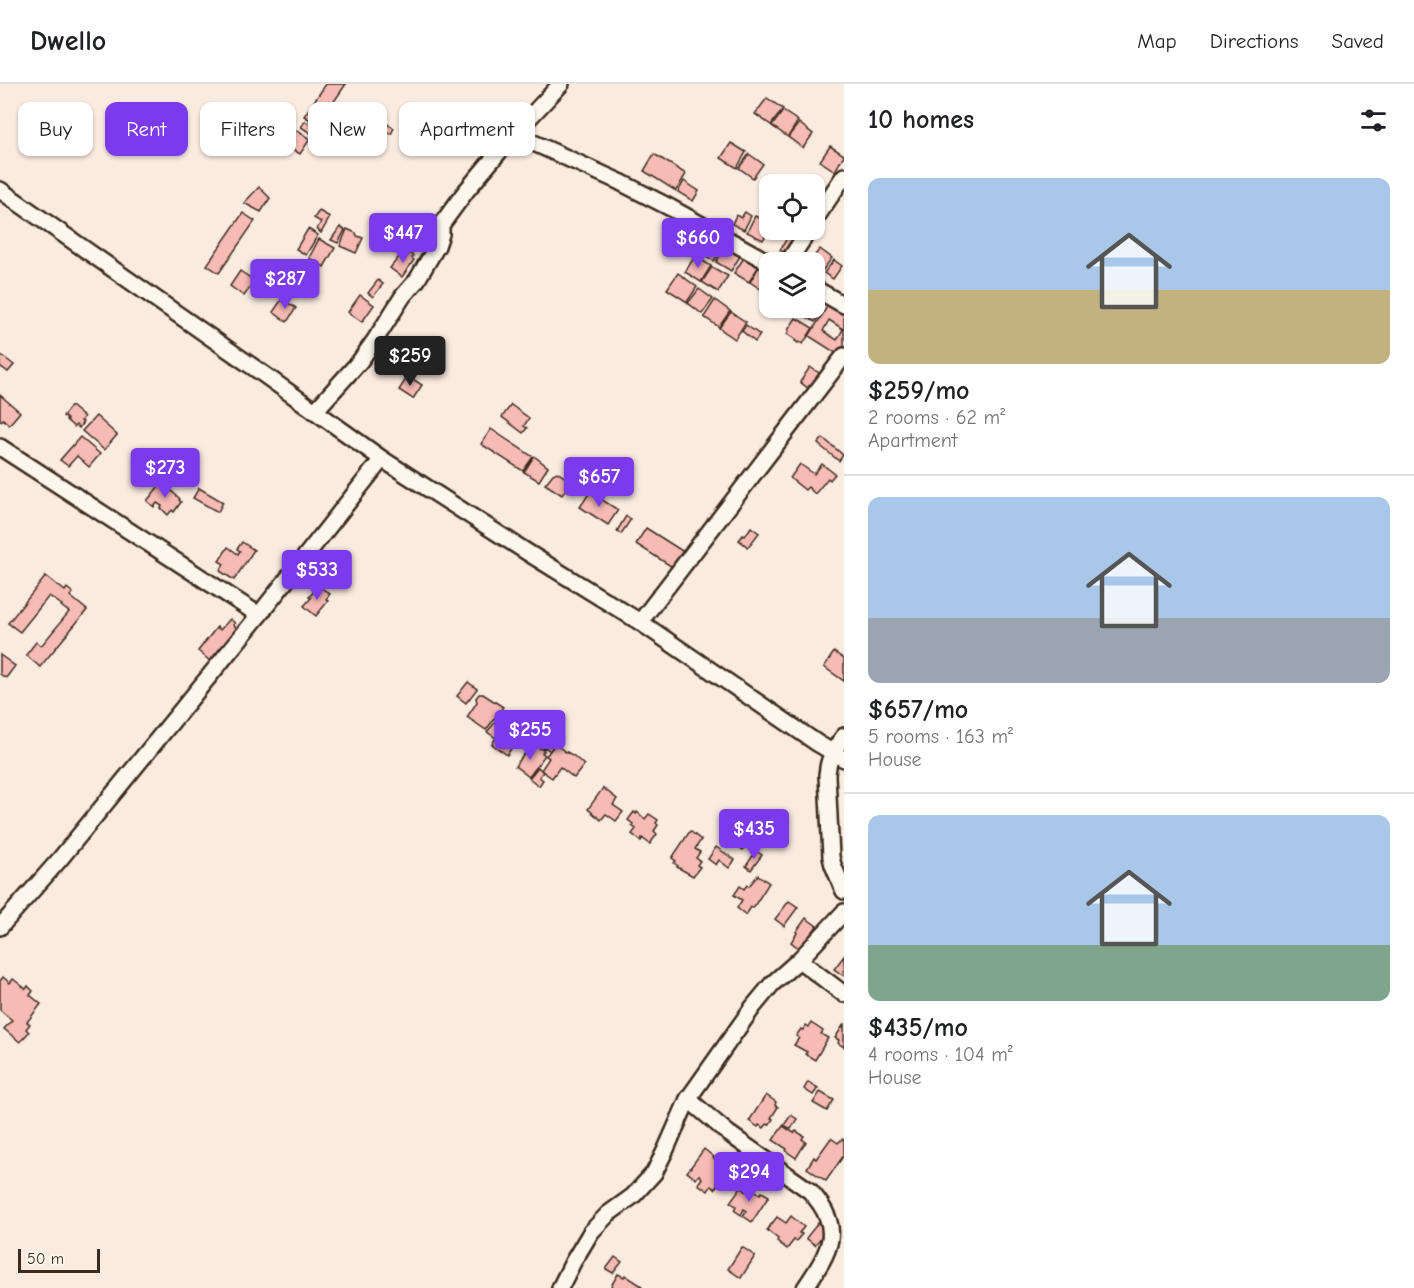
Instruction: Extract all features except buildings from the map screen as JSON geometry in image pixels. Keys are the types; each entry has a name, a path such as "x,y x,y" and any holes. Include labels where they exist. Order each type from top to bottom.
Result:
{"street":[{"path":"535,112 561,84"},
{"path":"535,143 671,207 759,257"},
{"path":"315,411 360,361 375,340 403,296 417,280 437,246 441,225 495,156"},
{"path":"825,204 844,176"},
{"path":"0,190 382,459 640,622 838,755"},
{"path":"825,294 844,305"},
{"path":"640,622 844,356"},
{"path":"0,447 259,615"},
{"path":"0,927 67,850 259,615 382,459"},
{"path":"844,736 838,755 827,766 826,775 831,857 844,891"},
{"path":"560,1288 591,1232 608,1214 633,1196 654,1173 688,1100 753,1007 772,984 799,960 844,912"},
{"path":"799,960 844,994"},
{"path":"688,1100 728,1133 810,1191 829,1211 836,1231 833,1244 805,1288"}]}
